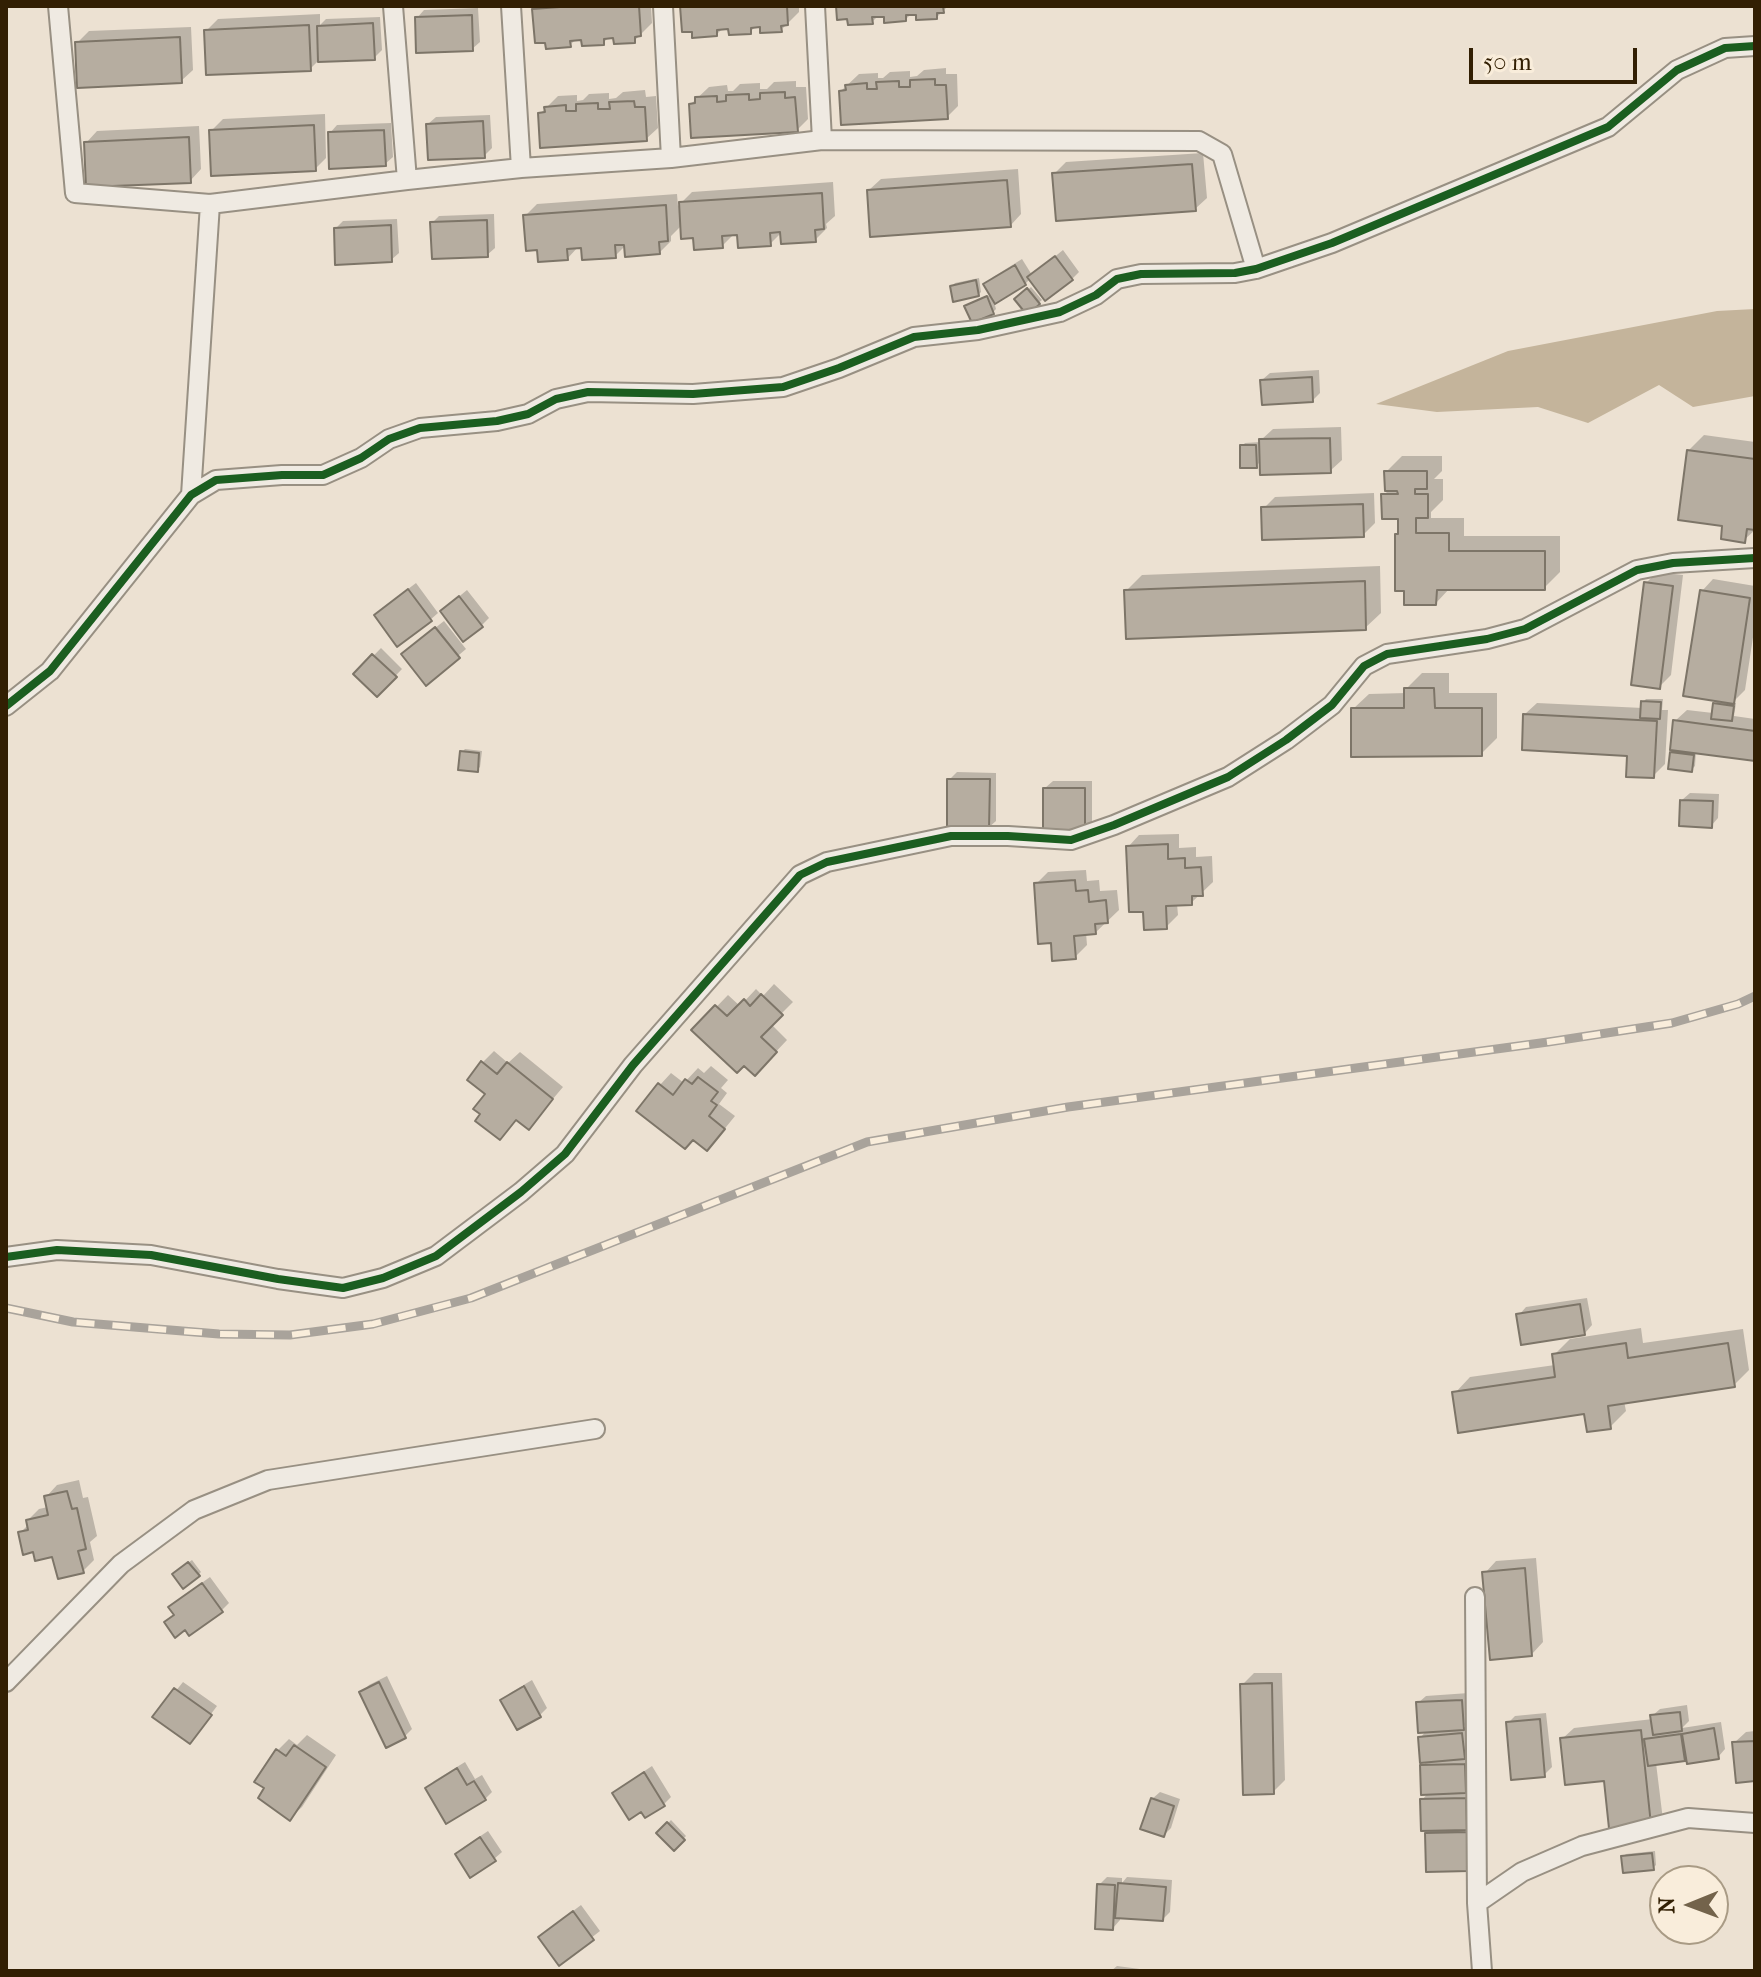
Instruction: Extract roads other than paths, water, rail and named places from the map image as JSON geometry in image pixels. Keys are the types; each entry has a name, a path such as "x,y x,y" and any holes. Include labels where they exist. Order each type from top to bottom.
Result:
{"street":[{"path":"58,6 75,193 210,204 521,168 671,158 822,140 1199,141 1222,154 1256,269"},
{"path":"393,6 407,180"},
{"path":"511,6 521,168"},
{"path":"663,6 671,158"},
{"path":"815,6 822,140"},
{"path":"6,706 50,671 191,495 216,480 323,475 361,458 389,439 420,428 497,421 528,414 556,399 588,392 693,394 783,387 914,337 978,330 1060,312 1096,295 1117,279 1141,274 1235,273 1256,269 1332,243 1575,142 1608,127 1677,70 1725,48 1755,46"},
{"path":"191,495 210,204"},
{"path":"6,1257 57,1250 151,1255 343,1288 383,1278 436,1256 521,1192 565,1154 633,1065 800,875 827,862 951,836 1071,840 1228,777 1286,740 1332,705 1364,666 1387,654 1487,639 1525,629 1637,570 1673,563 1755,558"},
{"path":"6,1682 121,1564 194,1510 268,1480 595,1429"},
{"path":"1475,1597 1477,1903 1482,1971"},
{"path":"1477,1903 1522,1872 1582,1846 1688,1818 1755,1823"}],"railway":[{"path":"6,1308 73,1322 219,1334 290,1335 373,1324 471,1298 867,1142 1068,1107 1672,1023 1755,996"}]}
